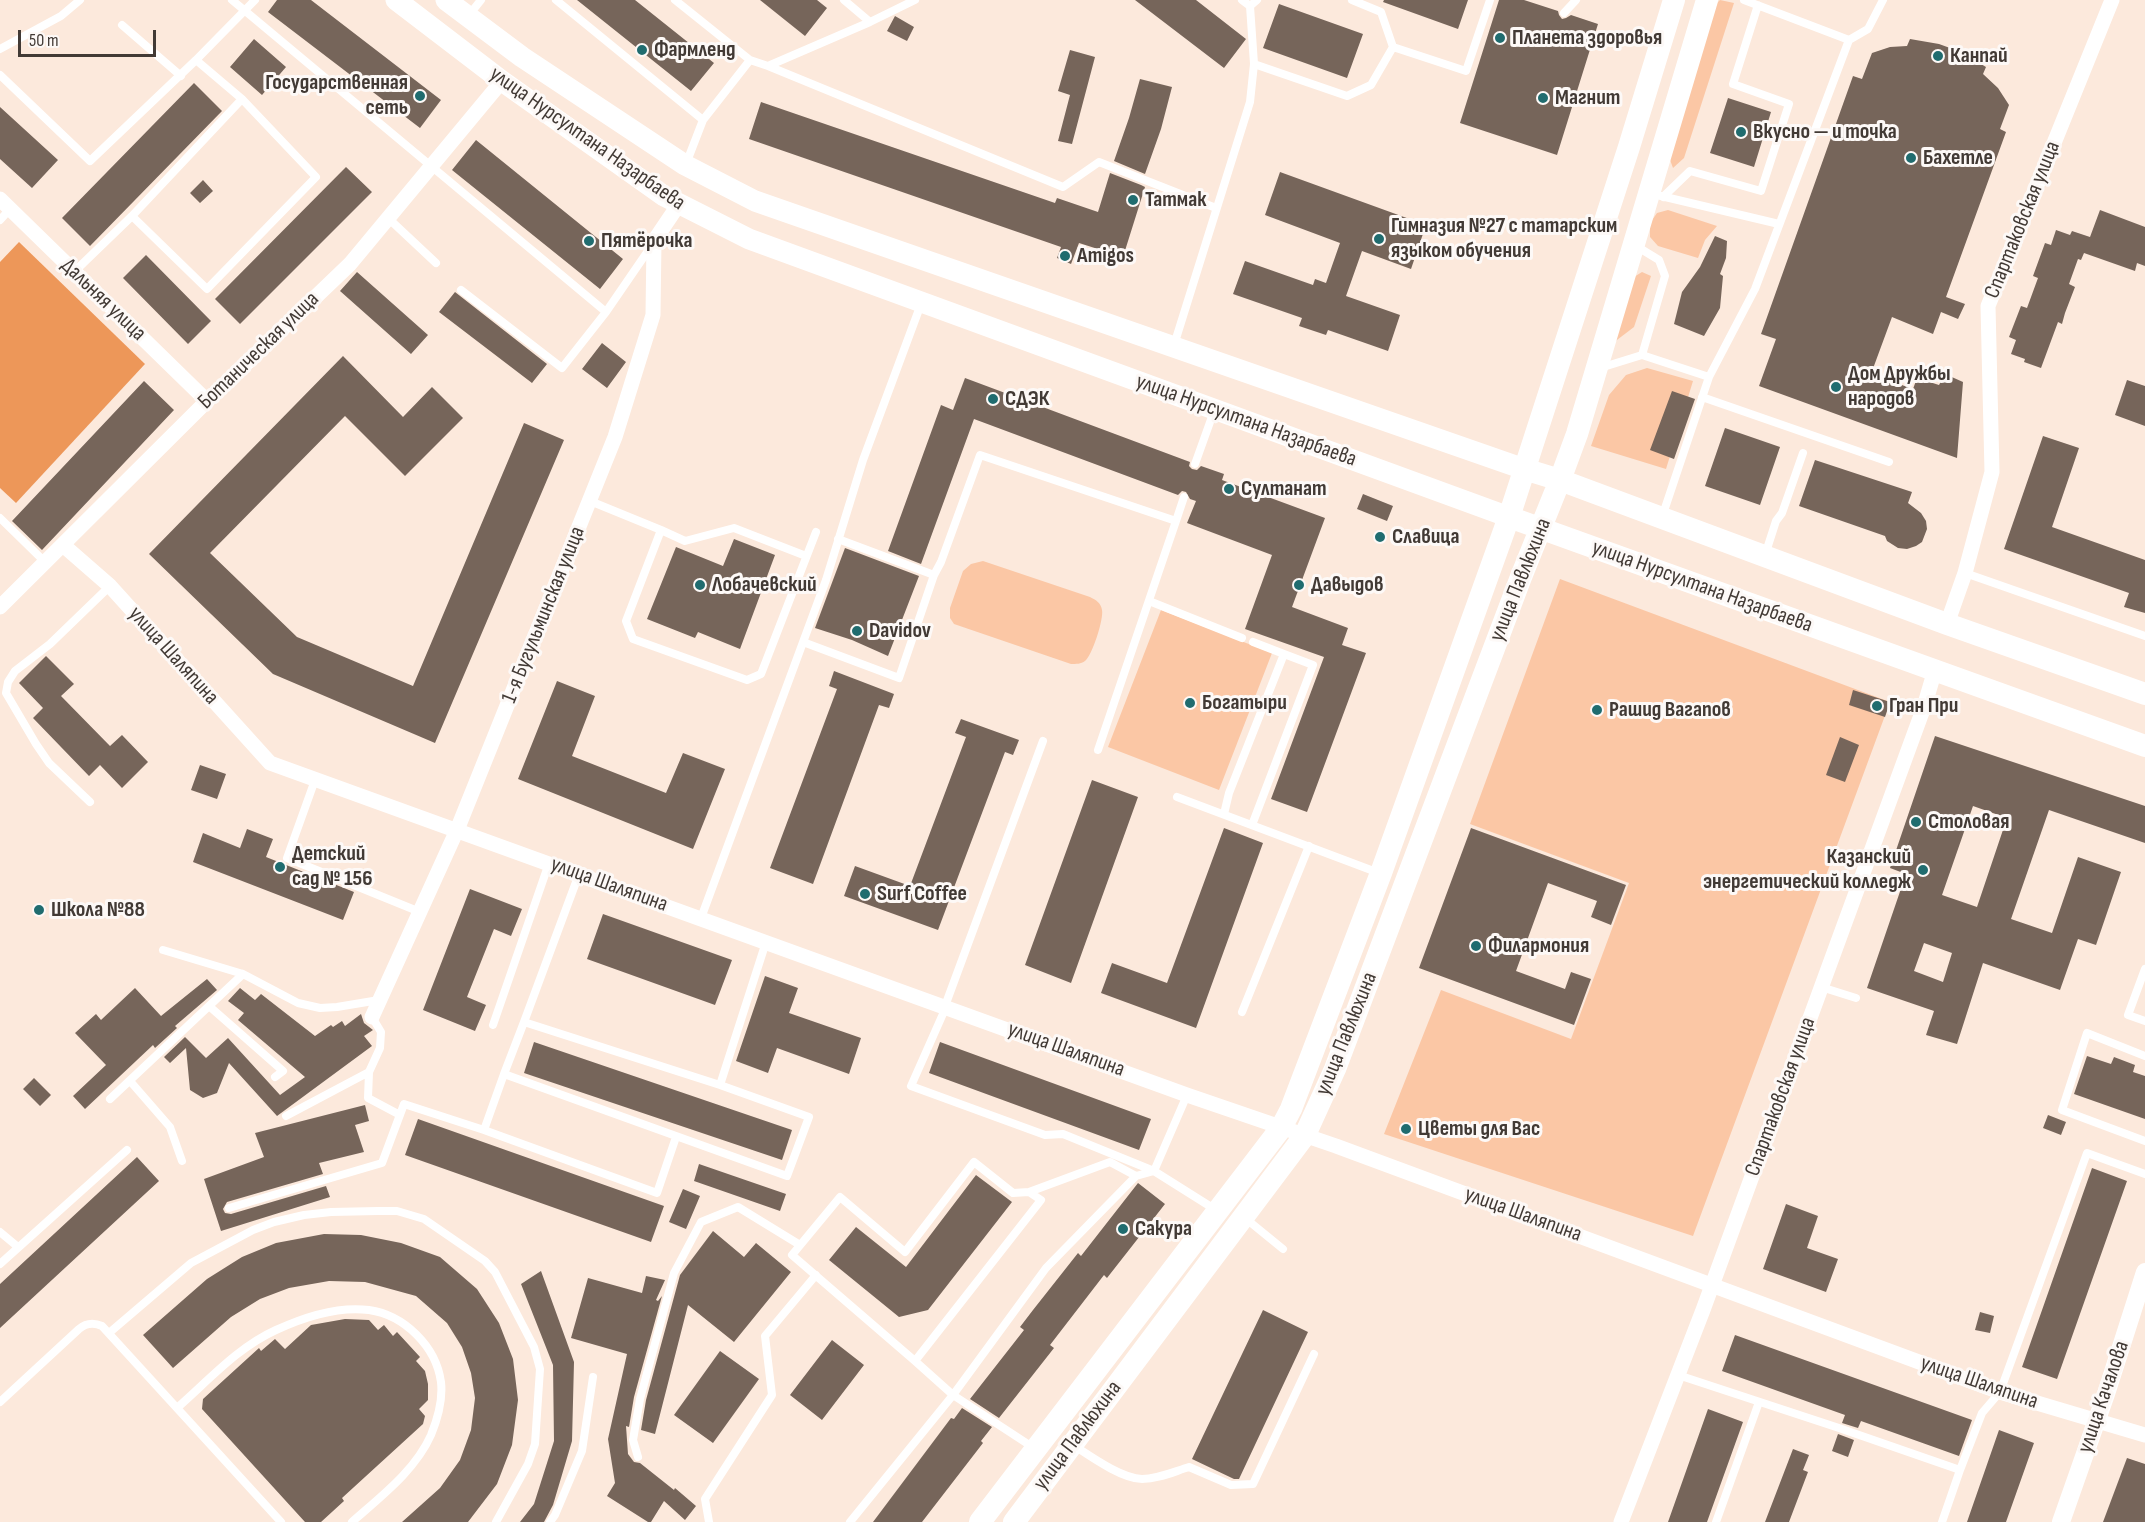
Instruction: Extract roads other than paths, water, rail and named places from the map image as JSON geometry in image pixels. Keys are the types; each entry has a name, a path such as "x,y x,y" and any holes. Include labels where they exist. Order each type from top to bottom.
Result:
{"main road":[{"name":"улица Нурсултана Назарбаева","path":"396,0 502,81 664,196 749,239 1509,517 2145,746"},
{"name":"улица Нурсултана Назарбаева","path":"446,0 474,8 522,57 686,165 755,201 1173,348 1560,480 1947,624 2145,694"},
{"name":"улица Павлюхина","path":"980,1522 1281,1128 1291,1109 1381,873 1509,517 1674,0"},
{"name":"улица Павлюхина","path":"1014,1522 1305,1136 1335,1069 1517,585 1577,434 1633,244 1656,195 1707,0"}],"street":[{"name":"Спартаковская улица","path":"1947,624 1965,573 1992,472 1988,306 2112,0"},
{"name":"Ботаническая улица","path":"0,607 207,401 350,264 502,81"},
{"path":"654,241 679,204"},
{"name":"Дальняя улица","path":"3,209 74,272 207,401"},
{"name":"1-я Бугульминская улица","path":"372,1017 457,830 615,437 653,315 654,241"},
{"name":"улица Шаляпина","path":"63,545 110,586 270,763 1305,1136 2000,1392 2145,1435"},
{"name":"Спартаковская улица","path":"1621,1522 1712,1286 1924,707 1935,670"},
{"name":"улица Качалова","path":"2061,1522 2135,1312 2145,1272"}],"lane":[{"path":"0,49 61,16 80,0"},
{"path":"231,0 606,312"},
{"path":"0,75 90,160 181,76 255,0"},
{"path":"556,0 703,120"},
{"path":"675,0 750,60 1063,187 1099,162 1216,208"},
{"path":"844,0 870,22"},
{"path":"768,66 915,0"},
{"path":"1173,348 1250,102 1254,64 1250,6 1242,0"},
{"path":"1250,6 1257,0"},
{"path":"1254,64 1347,96 1371,85 1393,47 1381,12 1353,0"},
{"path":"1393,47 1466,71 1490,0"},
{"path":"1564,13 1576,0"},
{"path":"1744,0 1850,40"},
{"path":"1661,518 1709,377 1755,289 1850,40 1868,29 1883,0"},
{"path":"1656,195 1690,171 1761,191 1789,104 1733,84 1758,5"},
{"path":"122,25 181,76"},
{"path":"132,216 207,289 316,177 242,99 196,60"},
{"path":"686,165 703,120 750,60"},
{"path":"74,272 132,216 242,99"},
{"path":"1656,195 1779,224"},
{"path":"388,218 436,263"},
{"path":"461,290 562,368 606,312 654,241"},
{"path":"1633,244 1659,260 1665,276 1642,355"},
{"path":"838,539 838,545 862,460 921,302"},
{"path":"1596,369 1642,355 1709,377"},
{"path":"1702,397 1889,462"},
{"path":"1196,464 1214,409"},
{"path":"1765,555 1803,453"},
{"path":"803,642 899,678 934,575 980,455 1176,521"},
{"path":"1098,750 1184,497"},
{"path":"590,501 685,541 734,528 806,556"},
{"path":"0,518 45,562"},
{"path":"661,530 626,621 633,639 747,680 761,674 816,532"},
{"path":"838,539 934,575"},
{"path":"701,918 803,642 838,539"},
{"path":"1965,573 2145,636"},
{"path":"90,802 49,763 6,693 8,682 15,671 50,644 110,586"},
{"path":"1149,601 1242,638"},
{"path":"1252,825 1312,665 1253,642"},
{"path":"1224,814 1229,793 1284,654"},
{"path":"1043,741 945,1006 911,1086 1045,1135 1063,1134 1154,1171 1218,1211"},
{"path":"315,780 287,858 420,912"},
{"path":"1177,797 1381,873"},
{"path":"1242,1012 1309,846"},
{"path":"493,1024 549,863"},
{"path":"484,1130 579,874"},
{"path":"720,1085 766,942"},
{"path":"163,950 243,974 298,1003 320,1008 380,999"},
{"path":"2145,969 2128,1015 2145,1021"},
{"path":"110,1100 243,974"},
{"path":"1821,987 1856,998"},
{"path":"209,1006 283,1071 275,1077"},
{"path":"372,1017 381,1032 380,1048 369,1072 368,1098 400,1115"},
{"path":"504,1074 787,1176 809,1117 720,1085 524,1022"},
{"path":"2145,1056 2087,1033 2062,1110 2145,1141"},
{"path":"286,1116 369,1072"},
{"path":"130,1081 170,1127 182,1161"},
{"path":"1154,1171 1187,1095"},
{"path":"229,1209 382,1164 404,1104 484,1130 657,1193 676,1137"},
{"path":"0,1264 128,1150"},
{"path":"1942,1522 1982,1413 2000,1392 2087,1153 2145,1174"},
{"path":"1035,1449 954,1395 792,1255 840,1197 905,1251 975,1162 1013,1193 1029,1192 1110,1162 1136,1176"},
{"path":"850,1522 954,1395 1046,1268 1136,1176 1154,1171"},
{"path":"915,1361 1041,1200 1029,1192"},
{"path":"638,1457 633,1440 646,1376 674,1273 701,1222 738,1207 800,1245"},
{"path":"109,1333 190,1263 252,1230 274,1222 331,1212 378,1211 397,1212 424,1219 480,1256 492,1268 534,1347 539,1361 535,1444 528,1464 496,1522"},
{"path":"1243,1217 1283,1249"},
{"path":"0,1232 18,1248"},
{"path":"709,1522 705,1499 772,1395 765,1336 816,1275"},
{"path":"177,1408 248,1345 289,1324 322,1314 350,1310 369,1310 398,1320 411,1329 425,1344 437,1367 441,1384 438,1416 429,1438 411,1464 394,1484 352,1522"},
{"path":"0,1402 84,1325 98,1324 109,1333 281,1522"},
{"path":"1072,1444 1107,1467 1139,1479 1154,1478 1189,1467 1231,1485 1253,1484 1314,1354"},
{"path":"1678,1375 1960,1470"},
{"path":"550,1522 582,1451 593,1377"},
{"path":"1716,1522 1759,1402"}],"place":[{"name":"Планета здоровья","path":"1500,38"},
{"name":"Фармленд","path":"642,50"},
{"name":"Канпай","path":"1938,56"},
{"name":"Государственная сеть","path":"420,96"},
{"name":"Магнит","path":"1543,98"},
{"name":"Вкусно — и точка","path":"1741,132"},
{"name":"Бахетле","path":"1911,158"},
{"name":"Татмак","path":"1133,200"},
{"name":"Гимназия №27 с татарским языком обучения","path":"1379,239"},
{"name":"Пятёрочка","path":"589,241"},
{"name":"Amigos","path":"1065,256"},
{"name":"Дом Дружбы народов","path":"1836,387"},
{"name":"СДЭК","path":"993,399"},
{"name":"Султанат","path":"1229,489"},
{"name":"Славица","path":"1380,537"},
{"name":"Лобачевский","path":"700,585"},
{"name":"Давыдов","path":"1299,585"},
{"name":"Davidov","path":"857,631"},
{"name":"Богатыри","path":"1190,703"},
{"name":"Гран При","path":"1877,706"},
{"name":"Рашид Вагапов","path":"1597,710"},
{"name":"Столовая","path":"1916,822"},
{"name":"Детский сад № 156","path":"280,867"},
{"name":"Казанский энергетический колледж","path":"1923,870"},
{"name":"Surf Coffee","path":"865,894"},
{"name":"Школа №88","path":"39,910"},
{"name":"Филармония","path":"1476,946"},
{"name":"Цветы для Вас","path":"1406,1129"},
{"name":"Сакура","path":"1123,1229"}]}
